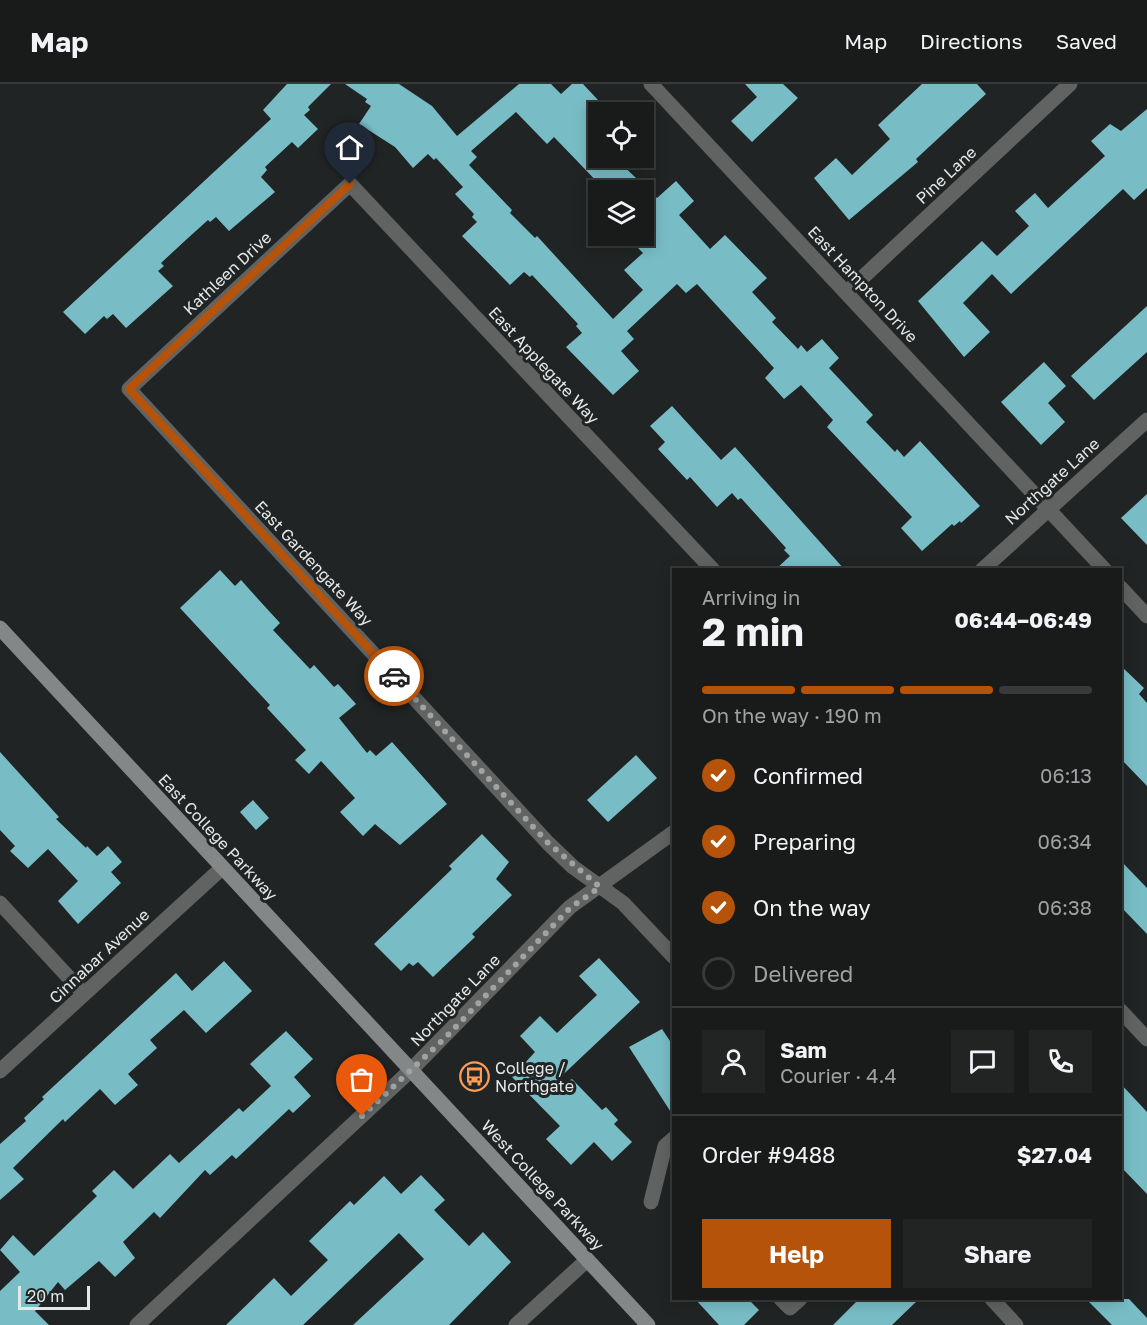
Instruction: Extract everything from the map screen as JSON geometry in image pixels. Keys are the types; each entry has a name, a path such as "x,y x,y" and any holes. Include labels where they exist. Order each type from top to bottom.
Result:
{"main road":[{"name":"East College Parkway","path":"0,628 411,1070"},
{"name":"West College Parkway","path":"411,1070 648,1325"}],"street":[{"name":"East Hampton Drive","path":"651,84 1103,568"},
{"name":"Pine Lane","path":"847,292 1070,84"},
{"name":"Kathleen Drive","path":"129,389 350,184"},
{"name":"East Applegate Way","path":"350,184 710,568"},
{"name":"East Gardengate Way","path":"129,389 548,843 600,887 623,903 672,955"},
{"name":"Northgate Lane","path":"984,568 1147,420"},
{"path":"1122,589 1147,616"},
{"name":"Northgate Lane","path":"137,1325 411,1070 570,908 672,833"},
{"name":"Cinnabar Avenue","path":"0,1071 222,868"},
{"path":"0,903 84,994"},
{"path":"1122,1012 1147,1039"},
{"path":"651,1202 665,1146 672,1140"},
{"path":"516,1325 587,1260"},
{"path":"782,1300 790,1308 799,1300"},
{"path":"993,1300 1016,1325"}],"building":[{"path":"287,84 331,84 308,107 310,110 304,115 318,129 298,148 292,142 265,167 267,170 261,177 275,192 229,231 216,217 210,222 208,220 188,238 161,263 164,266 158,271 173,286 126,328 113,314 107,319 104,316 85,334 63,312 271,119 263,110"},
{"path":"345,84 399,84 432,106 457,136 519,84 551,84 561,94 572,84 583,84 598,100 598,102 588,102 588,168 626,168 638,180 595,180 554,137 547,144 516,112 471,151 477,157 469,165 512,210 510,213 535,238 537,236 613,319 643,290 624,270 643,253 636,246 654,246 654,195 657,198 676,181 694,201 679,215 710,249 725,235 767,278 752,292 776,318 772,322 798,349 801,345 807,352 822,339 839,358 829,368 873,415 866,422 895,452 897,449 904,457 920,441 980,506 961,523 960,521 954,526 952,524 922,551 901,528 912,517 827,427 833,420 801,385 784,399 765,378 774,368 697,284 686,293 677,284 627,331 634,339 621,351 639,371 613,395 566,347 582,333 576,326 578,324 532,275 530,277 524,272 510,285 462,236 477,222 472,217 474,214 455,194 463,187 436,158 434,160 428,154 413,168 395,147 359,124 371,106 365,102 367,99"},
{"path":"745,84 783,84 798,98 752,142 731,121 757,97"},
{"path":"922,84 977,84 986,94 916,159 918,162 849,220 814,178 836,158 852,175 890,139 878,125"},
{"path":"1147,109 1147,188 1134,200 1123,189 1011,294 992,274 963,303 990,332 964,357 918,301 982,241 997,256 1029,226 1015,211 1035,193 1048,208 1105,156 1091,141 1110,124 1121,131"},
{"path":"1147,306 1147,352 1094,400 1071,376"},
{"path":"1044,362 1066,386 1048,403 1065,422 1041,445 1001,402"},
{"path":"672,406 721,460 735,447 843,568 777,568 790,556 784,550 786,548 741,498 738,500 732,493 717,507 690,477 687,480 658,449 665,442 650,426"},
{"path":"1147,494 1147,545 1121,518"},
{"path":"220,570 235,586 241,580 280,623 273,630 310,669 314,665 334,687 338,684 356,704 339,718 367,753 370,750 376,756 392,742 447,804 400,845 375,824 363,836 340,812 355,798 321,761 309,774 295,760 306,750 267,708 270,705 180,608"},
{"path":"1122,667 1144,688 1139,694 1147,703 1147,786 1122,760"},
{"path":"0,752 59,817 56,819 86,848 87,846 97,856 108,846 122,862 111,872 121,883 78,924 58,901 78,881 48,849 28,868 10,851 15,846 0,830"},
{"path":"636,755 657,778 608,822 587,800"},
{"path":"253,800 269,818 256,830 240,812"},
{"path":"482,834 509,862 496,879 512,895 472,934 475,937 433,977 418,962 413,966 409,963 401,971 374,944 452,869 449,866"},
{"path":"1122,862 1147,888 1147,934 1122,908"},
{"path":"599,958 640,1002 552,1085 554,1089 572,1079 602,1110 606,1107 618,1120 614,1124 632,1142 612,1161 594,1142 571,1165 546,1139 560,1126 512,1077 535,1052 520,1036 540,1016 557,1033 597,995 579,976"},
{"path":"224,961 252,991 206,1033 184,1010 150,1040 157,1048 128,1074 138,1085 115,1105 100,1089 65,1122 63,1119 13,1168 24,1179 0,1200 0,1144 26,1121 24,1118 44,1099 42,1097 176,973 192,991"},
{"path":"662,1029 672,1044 672,1114 629,1047"},
{"path":"286,1031 313,1059 294,1077 311,1096 293,1113 289,1109 236,1159 232,1155 210,1175 205,1170 160,1218 154,1212 123,1242 135,1258 115,1277 99,1261 65,1290 58,1282 35,1311 49,1325 0,1325 0,1291 20,1272 0,1250 13,1235 34,1256 97,1196 92,1191 114,1170 133,1189 170,1154 179,1163 239,1108 243,1112 271,1086 250,1064"},
{"path":"1122,1085 1147,1112 1147,1194 1122,1168"},
{"path":"421,1175 445,1200 434,1210 469,1246 483,1232 511,1262 449,1325 353,1325 424,1259 399,1233 303,1325 226,1325 274,1278 291,1296 328,1260 309,1241 350,1201 354,1205 384,1176 401,1194"},
{"path":"1129,1299 1147,1318 1147,1325 1112,1325 1087,1300"},
{"path":"696,1300 749,1300 759,1310 744,1325 719,1325"},
{"path":"858,1300 918,1300 892,1325 833,1325"}],"way so far":[{"path":"362,1116 445,1038 570,908 600,887 573,867 548,843 394,676"}],"place":[{"name":"College / Northgate","path":"474,1077"}],"route":[{"path":"350,184 129,389 394,676"}]}
